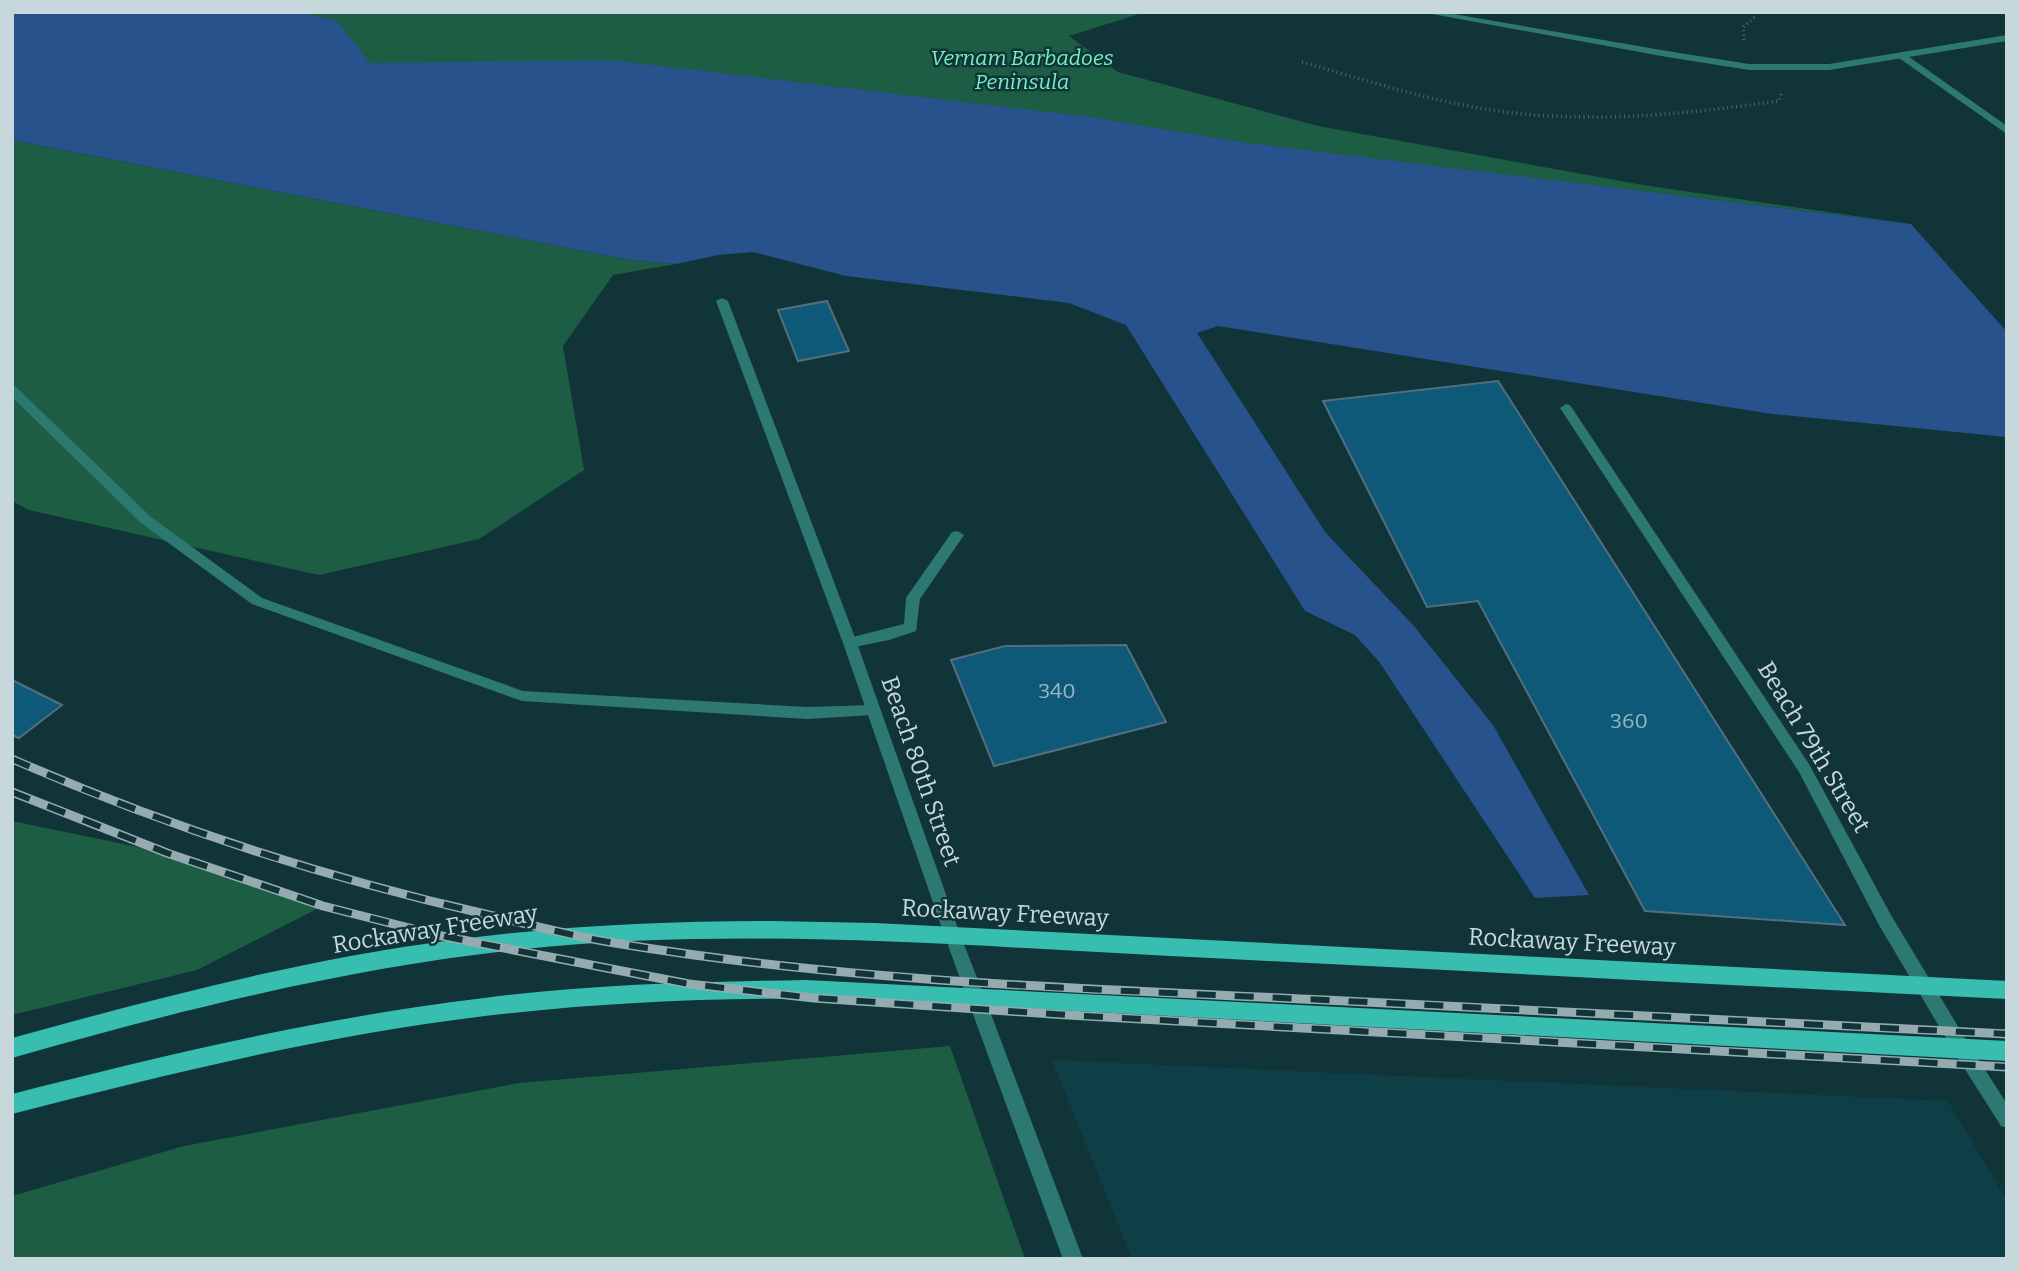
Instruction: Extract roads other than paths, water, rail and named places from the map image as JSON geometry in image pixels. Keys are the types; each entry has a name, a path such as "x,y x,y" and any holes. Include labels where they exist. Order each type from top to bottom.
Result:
{"main road":[{"name":"Rockaway Freeway","path":"12,1048 204,997 287,979 523,941 598,934 727,929 953,937 2007,989"},
{"path":"12,1104 117,1077 314,1034 404,1018 550,1000 645,993 792,989 2007,1051"}],"street":[{"path":"1425,12 1667,54 1771,68 1829,67 2006,38"},
{"path":"1902,56 2007,131"},
{"name":"Beach 80th Street","path":"722,301 850,643 975,998 1073,1259"},
{"path":"12,390 146,520 257,601 522,696 807,713 873,710"},
{"name":"Beach 79th Street","path":"1566,408 1804,768 1923,986 2007,1120"},
{"path":"850,643 911,628 914,598 957,535"}],"water":[{"path":"12,12 298,12 337,21 370,63 612,60 1090,117 1240,142 1911,224 2007,332 2007,437 1772,414 1218,326 1197,333 1325,532 1414,626 1493,725 1589,895 1535,898 1380,663 1355,635 1305,611 1126,325 1069,303 846,276 753,252 718,255 676,264 630,260 12,140"}],"railway":[{"path":"12,759 186,828 364,884 582,937 703,956 792,967 969,982 2007,1034"},
{"path":"12,792 167,853 323,906 437,935 689,984 814,998 1068,1015 2007,1067"}],"park label":[{"name":"Vernam Barbadoes Peninsula","path":"1022,70"}]}
